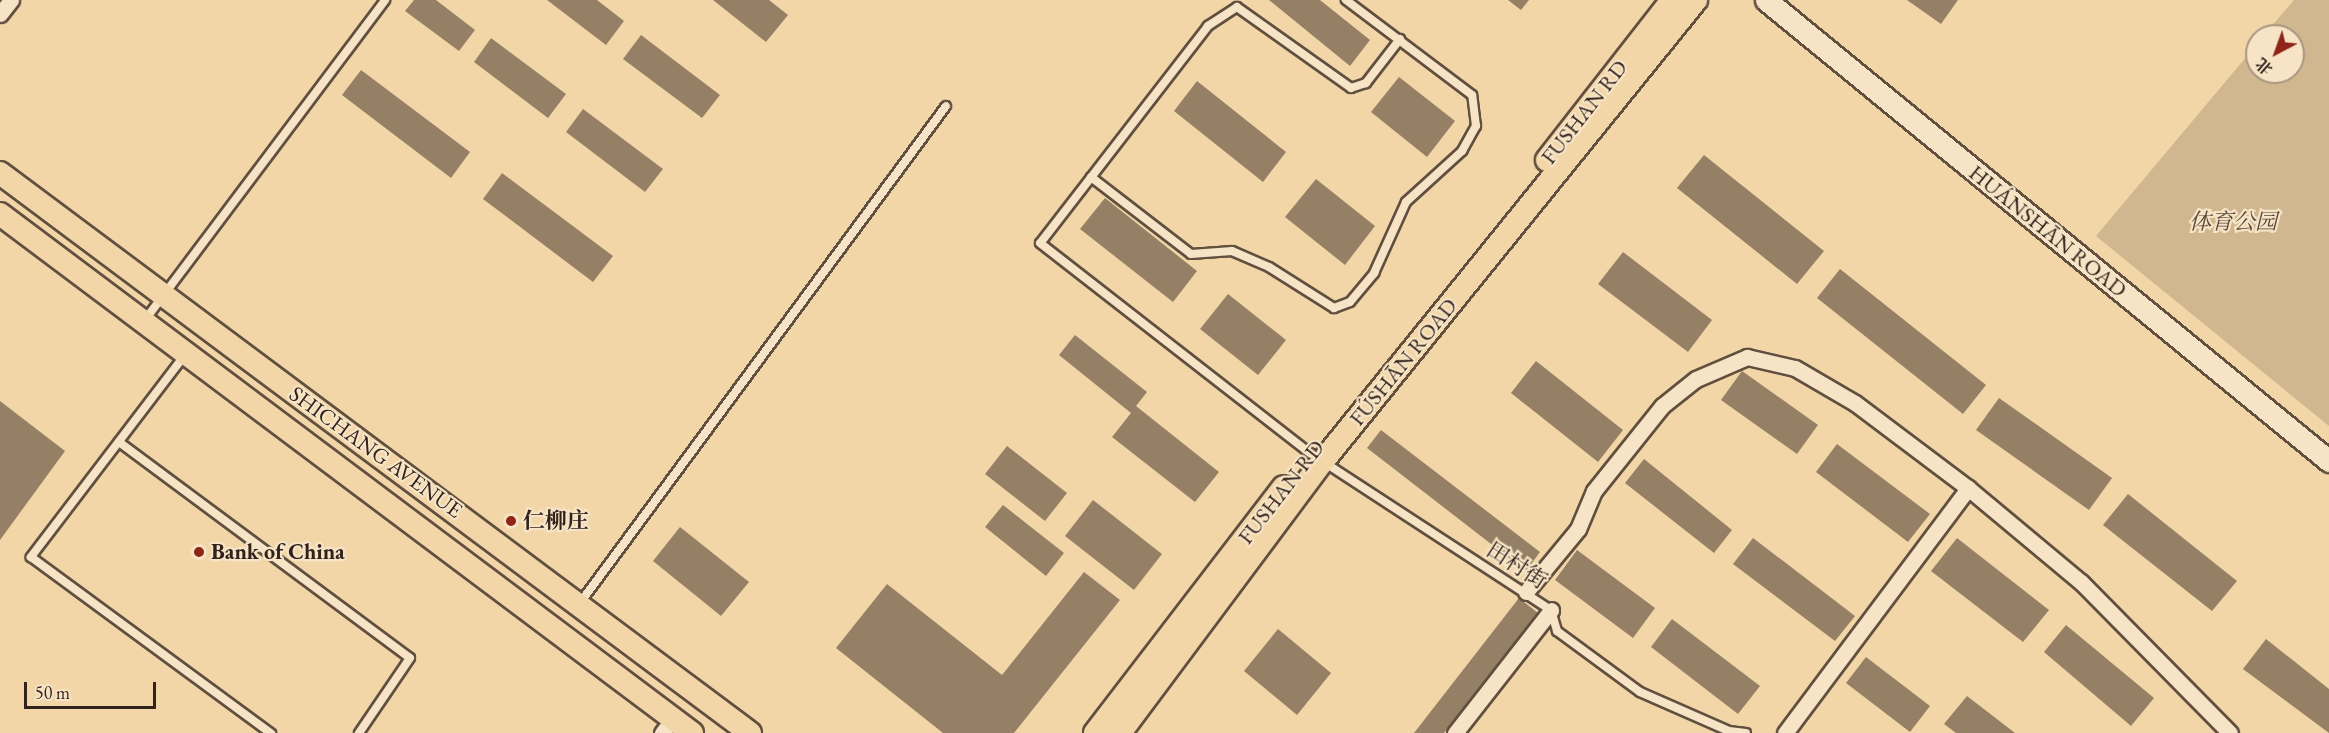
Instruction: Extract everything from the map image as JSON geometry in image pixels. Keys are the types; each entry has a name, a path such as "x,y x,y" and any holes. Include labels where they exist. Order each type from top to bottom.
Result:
{"main road":[{"name":"FUSHAN RD","path":"1095,733 1317,457 1672,0"},
{"name":"FÚSHĀN ROAD","path":"1120,733 1317,457 1696,0"},
{"name":"HUÁNSHĀN ROAD","path":"1766,0 2329,461"},
{"name":"SHICHANG AVENUE","path":"0,173 580,603 750,733"},
{"name":"SHICHANG AVENUE","path":"0,214 667,726 692,733"}],"street":[{"path":"0,14 11,0"},
{"path":"1526,592 1578,529 1594,491 1662,406 1696,379 1747,357 1795,368 1845,397 1968,488 2081,582 2230,733"},
{"path":"1785,733 1968,488"},
{"path":"1455,733 1551,610"}],"lane":[{"path":"142,323 385,0"},
{"path":"1346,0 1400,39 1472,95 1476,126 1462,151 1406,202 1374,273 1350,302 1334,308 1269,267 1233,251 1191,254 1091,177 1208,26 1240,4 1351,88 1366,83 1400,39"},
{"path":"580,603 946,106"},
{"name":"田村街","path":"1091,177 1040,243 1317,457 1551,610 1557,631 1640,692 1729,731 1746,733"},
{"path":"185,355 32,557 271,733"},
{"path":"119,442 410,658 358,733"}],"green space":[{"name":"体育公园","path":"2294,0 2329,0 2329,426 2096,236 2245,58 2245,84 2305,84 2305,24 2273,24"}],"building":[{"path":"414,0 436,0 475,30 459,51 405,11"},
{"path":"547,0 597,0 624,21 606,45"},
{"path":"713,0 769,0 788,15 766,42"},
{"path":"1269,0 1320,0 1370,40 1350,66"},
{"path":"1508,0 1529,0 1521,10"},
{"path":"1907,0 1958,0 1941,24"},
{"path":"641,35 720,95 702,118 623,59"},
{"path":"491,38 566,94 548,118 474,62"},
{"path":"361,70 470,152 451,178 342,95"},
{"path":"1399,77 1455,121 1427,157 1371,112"},
{"path":"1197,81 1286,152 1263,182 1174,111"},
{"path":"583,109 663,169 645,192 566,132"},
{"path":"1704,155 1824,251 1797,284 1677,188"},
{"path":"502,173 613,256 593,282 483,199"},
{"path":"1316,179 1375,226 1345,265 1285,217"},
{"path":"1105,198 1197,271 1173,302 1080,229"},
{"path":"1623,252 1712,320 1688,352 1598,284"},
{"path":"1840,269 1986,385 1963,414 1817,298"},
{"path":"1228,294 1286,340 1258,375 1200,329"},
{"path":"1075,335 1147,392 1136,406 1219,472 1195,502 1112,437 1131,413 1059,355"},
{"path":"1536,361 1623,430 1598,462 1511,393"},
{"path":"1742,371 1818,425 1797,454 1721,400"},
{"path":"1999,398 2112,478 2089,510 1976,430"},
{"path":"0,401 65,451 0,540"},
{"path":"1381,430 1540,552 1526,571 1367,448"},
{"path":"1837,444 1930,514 1908,542 1816,472"},
{"path":"1007,446 1067,493 1045,521 985,474"},
{"path":"1644,459 1732,530 1714,553 1625,483"},
{"path":"2128,494 2237,581 2212,611 2103,525"},
{"path":"1093,500 1162,554 1134,590 1065,536"},
{"path":"1003,505 1064,553 1046,576 985,527"},
{"path":"680,527 749,582 721,616 653,561"},
{"path":"1753,538 1855,616 1835,641 1733,564"},
{"path":"1957,538 2049,610 2023,642 1931,571"},
{"path":"1577,550 1655,608 1633,638 1555,580"},
{"path":"1084,572 1120,600 1014,733 943,733 836,648 887,584 1002,675"},
{"path":"1519,598 1538,613 1444,733 1414,733"},
{"path":"1672,619 1760,686 1738,714 1651,647"},
{"path":"2066,625 2154,698 2131,726 2044,652"},
{"path":"1278,629 1331,673 1297,715 1244,671"},
{"path":"2266,639 2329,689 2329,733 2243,669"},
{"path":"1866,657 1930,706 1910,732 1846,683"},
{"path":"1967,696 2015,733 1956,733 1944,724"}],"place":[{"name":"仁柳庄","path":"511,521"},
{"name":"Bank of China","path":"199,552"}]}
